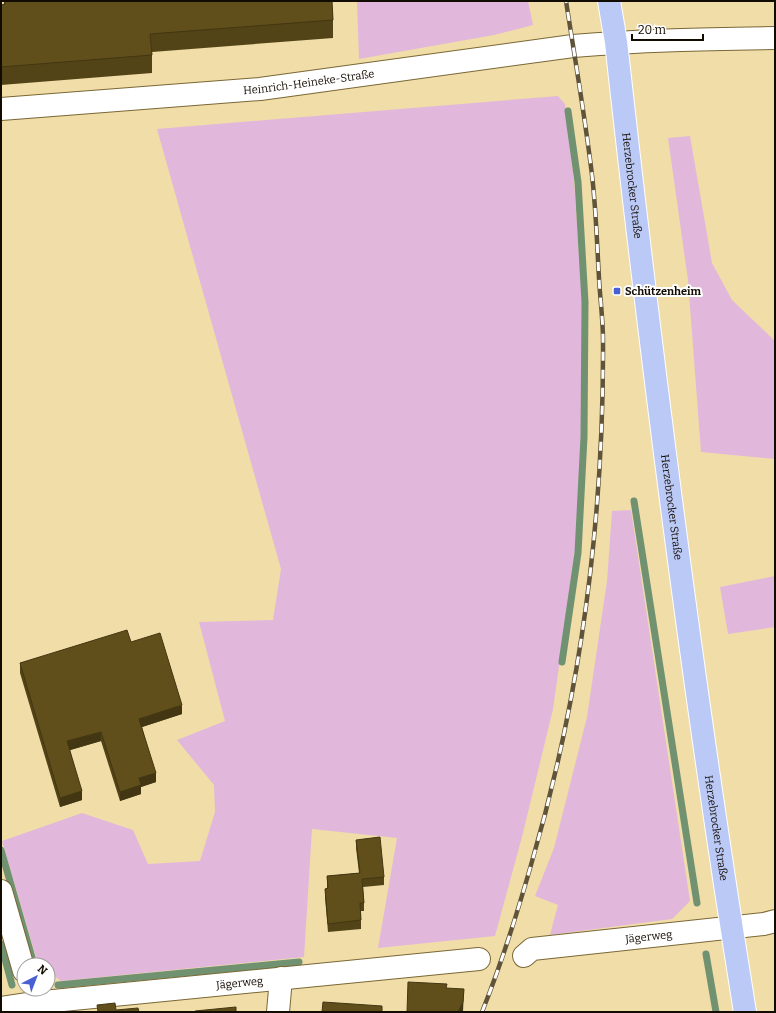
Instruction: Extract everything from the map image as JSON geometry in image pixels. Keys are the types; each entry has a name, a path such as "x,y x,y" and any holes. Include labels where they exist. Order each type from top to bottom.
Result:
{"main road":[{"name":"Herzebrocker Straße","path":"609,1 616,42 666,470 731,927 745,1012"}],"street":[{"name":"Heinrich-Heineke-Straße","path":"1,110 260,89 573,46 616,42 775,38"},
{"path":"1,891 20,957"},
{"name":"Jägerweg","path":"524,956 532,949 764,924 775,921"},
{"name":"Jägerweg","path":"1,1008 32,1001 479,959"},
{"path":"278,1012 281,978"}],"shaded area":[{"path":"357,1 528,1 533,25 494,35 359,59"},
{"path":"558,96 565,104 574,181 582,300 581,436 575,552 553,709 522,837 495,936 378,948 397,838 312,829 304,957 61,981 56,977 56,957 36,957 2,841 82,813 133,830 148,864 200,861 215,812 214,785 177,740 225,721 199,622 273,620 281,569 157,129"},
{"path":"690,136 712,263 732,300 775,341 775,459 701,452 688,280 668,138"},
{"path":"631,510 690,901 672,919 550,935 558,905 535,896 554,848 587,717 607,581 612,511"},
{"path":"775,576 775,627 728,634 720,587"}],"building":[{"path":"5,1 332,1 333,20 150,34 152,55 1,67 1,5 5,4"},
{"path":"127,630 131,642 160,633 182,705 139,719 156,773 139,778 141,785 120,792 101,732 67,741 82,791 60,798 20,663"},
{"path":"380,837 384,877 362,879 364,903 360,903 361,920 328,924 325,889 328,888 327,876 360,873 356,840"},
{"path":"408,982 447,984 446,988 464,989 463,1002 458,1012 407,1012"},
{"path":"323,1002 382,1006 382,1012 322,1012"},
{"path":"115,1003 116,1010 138,1008 139,1012 98,1012 97,1005"},
{"path":"236,1007 236,1012 195,1012 195,1011"}],"waterway":[{"path":"562,662 578,553 584,437 585,302 578,182 568,111"},
{"path":"634,501 697,903"},
{"path":"1,850 32,957"},
{"path":"1,944 12,985"},
{"path":"706,954 716,1012"},
{"path":"58,985 299,962"}],"railway":[{"path":"482,1012 496,976 514,921 548,801 576,671 594,539 602,407 603,324 592,175 566,1"}],"place":[{"name":"Schützenheim","path":"617,291"}]}
